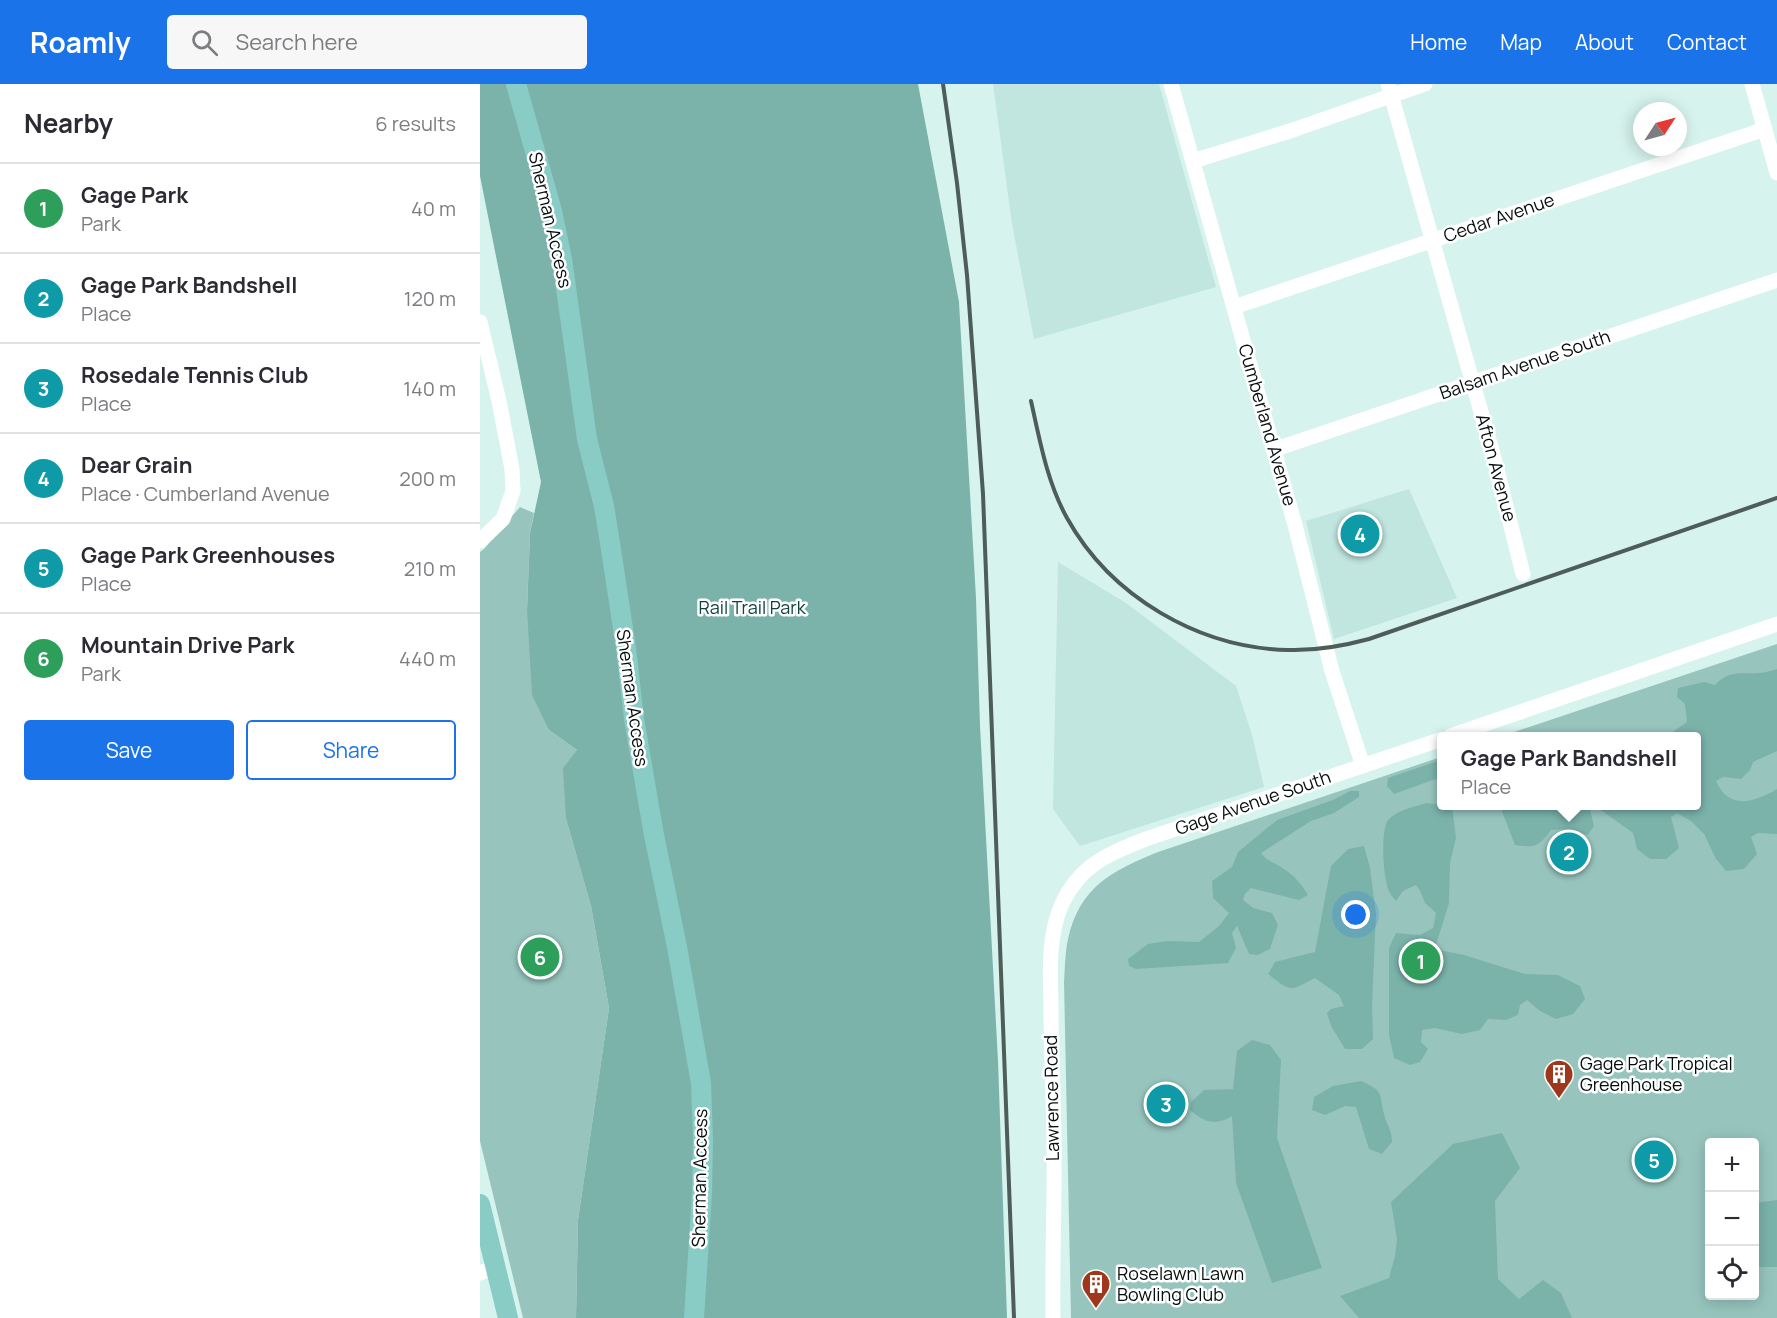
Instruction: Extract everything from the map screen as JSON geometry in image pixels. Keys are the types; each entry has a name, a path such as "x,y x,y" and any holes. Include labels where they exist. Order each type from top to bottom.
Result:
{"main road":[{"name":"Sherman Access","path":"516,84 552,211 562,259 587,439 604,506 610,543 634,719 701,1083 702,1194 694,1318"},
{"path":"480,1204 488,1270 508,1318"}],"street":[{"name":"Cumberland Avenue","path":"1171,84 1295,525 1332,671 1363,766"},
{"path":"1193,161 1293,130 1390,90 1425,84"},
{"path":"1752,84 1777,173"},
{"name":"Afton Avenue","path":"1390,90 1494,458 1523,574"},
{"name":"Cedar Avenue","path":"1234,307 1765,129"},
{"name":"Balsam Avenue South","path":"1273,450 1777,280"},
{"path":"480,322 499,401 512,469 513,491 503,519 480,541"},
{"path":"1462,732 1777,624"},
{"name":"Gage Avenue South","path":"1075,883 1089,868 1110,853 1437,741"},
{"name":"Lawrence Road","path":"1053,1318 1054,1135 1050,964 1056,920 1075,883"}],"shaded area":[{"path":"993,84 1159,84 1216,287 1034,339 1012,224"},
{"path":"1409,489 1457,598 1334,639 1306,521"},
{"path":"520,507 534,513 530,533 527,610 549,730 577,750 566,819 591,906 609,1008 578,1220 576,1318 523,1318 480,1141 480,552"},
{"path":"1058,562 1126,603 1236,686 1252,735 1264,787 1080,846 1053,809"},
{"path":"1777,644 1777,1318 1071,1318 1064,982 1066,955 1073,921 1081,906 1100,883 1126,866 1158,852 1437,758 1437,810 1701,810 1701,732 1514,732"}],"green space":[{"name":"Rail Trail Park","path":"480,84 918,84 959,302 998,1061 1007,1318 576,1318 578,1220 609,1008 591,906 566,819 563,768 577,750 549,730 532,695 527,610 530,533 541,482 480,176"},
{"path":"1777,669 1777,751 1753,762 1750,770 1741,779 1723,777 1716,781 1728,797 1735,800 1751,800 1777,789 1777,834 1758,833 1751,837 1757,854 1744,869 1726,871 1716,859 1704,834 1691,821 1677,813 1671,817 1679,848 1666,859 1650,859 1637,849 1633,833 1601,810 1701,810 1701,732 1674,732 1687,722 1685,704 1677,697 1678,688 1704,682 1715,685 1729,675 1739,673 1762,673"},
{"path":"1437,761 1437,778 1394,794 1387,786 1388,778"},
{"path":"1350,791 1359,791 1359,797 1334,813 1311,821 1261,853 1293,876 1308,895 1299,900 1251,888 1245,894 1243,900 1253,908 1272,913 1278,925 1270,949 1258,955 1249,954 1237,926 1232,933 1236,948 1228,963 1136,969 1129,966 1128,959 1148,944 1167,941 1199,942 1219,926 1229,913 1213,898 1212,881 1232,867 1238,852 1277,820 1333,800"},
{"path":"1426,803 1437,804 1437,810 1452,810 1456,838 1450,863 1449,903 1436,945 1439,950 1464,955 1525,974 1558,975 1580,986 1585,999 1573,1014 1556,1019 1540,1011 1527,1000 1520,1005 1518,1015 1506,1020 1488,1019 1480,1030 1462,1034 1435,1028 1422,1030 1421,1042 1428,1049 1420,1062 1410,1065 1394,1058 1389,1035 1389,948 1396,933 1420,935 1433,928 1436,913 1425,903 1416,885 1403,891 1396,901 1388,887 1383,856 1384,834 1388,820 1401,811"},
{"path":"1502,810 1590,810 1594,826 1588,835 1566,829 1551,830 1536,845 1515,845"},
{"path":"1364,846 1370,868 1376,914 1373,1039 1362,1049 1345,1049 1331,1026 1327,1013 1331,1009 1344,1006 1339,995 1315,978 1295,988 1290,988 1268,974 1275,962 1315,952 1331,866 1348,849"},
{"path":"1252,1040 1270,1045 1281,1060 1277,1138 1322,1268 1272,1283 1236,1183 1232,1116 1211,1122 1190,1110 1191,1102 1204,1090 1233,1089 1237,1051"},
{"path":"1361,1081 1374,1087 1381,1097 1392,1142 1382,1154 1369,1149 1356,1107 1345,1106 1325,1115 1312,1110 1314,1097 1333,1086"},
{"path":"1502,1133 1520,1168 1495,1201 1498,1279 1519,1299 1543,1280 1561,1293 1572,1318 1359,1318 1340,1296 1389,1278 1397,1239 1391,1202 1453,1144"},
{"path":"1777,1200 1777,1267 1759,1267 1759,1202"}],"railway":[{"path":"943,84 967,275 983,494 1014,1318"},
{"path":"1031,401 1045,461 1060,504 1085,546 1108,572 1133,594 1161,613 1222,640 1255,647 1309,650 1369,639 1777,498"}],"place":[{"name":"Dear Grain","path":"1360,534"},
{"name":"Gage Park Bandshell","path":"1569,852"},
{"name":"Mountain Drive Park","path":"540,957"},
{"name":"Gage Park","path":"1421,961"},
{"name":"Gage Park Tropical Greenhouse","path":"1559,1100"},
{"name":"Rosedale Tennis Club","path":"1166,1104"},
{"name":"Gage Park Greenhouses","path":"1654,1160"},
{"name":"Roselawn Lawn Bowling Club","path":"1096,1310"}]}
